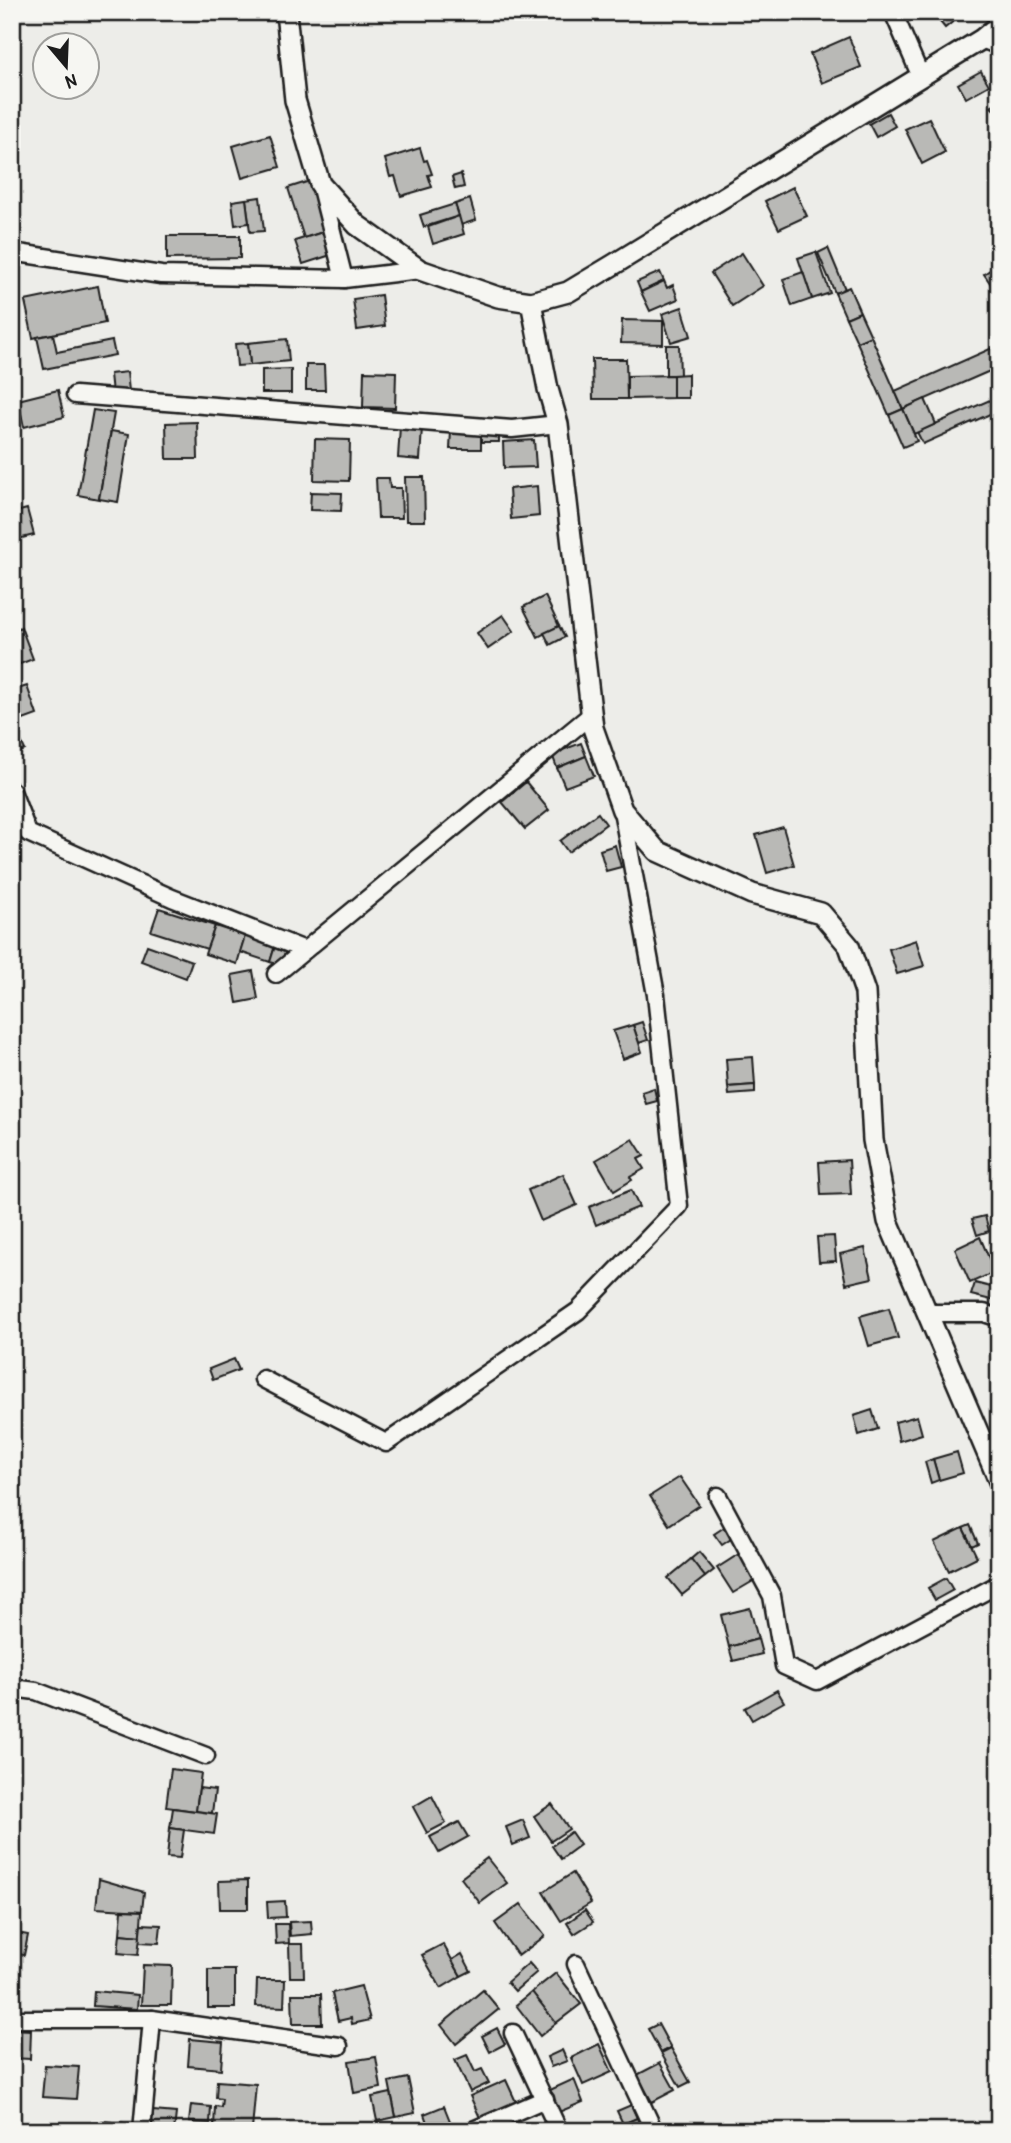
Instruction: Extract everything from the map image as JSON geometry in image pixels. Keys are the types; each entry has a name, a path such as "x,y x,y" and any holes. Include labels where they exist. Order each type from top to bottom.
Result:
{"street":[{"path":"286,12 295,100 344,279"},
{"path":"893,12 921,77"},
{"path":"320,184 357,225 421,270 498,297 531,302 568,292 921,77 990,43 999,25"},
{"path":"12,252 161,275 344,279 421,270"},
{"path":"263,1379 386,1443 578,1311 679,1206 656,995 621,810 593,728 558,424 548,389 531,302"},
{"path":"75,395 512,429 558,424"},
{"path":"276,974 592,714"},
{"path":"12,791 27,833 172,898 305,950"},
{"path":"621,810 657,851 752,894 821,913 849,946 865,992 873,1140 888,1221 999,1481"},
{"path":"927,1313 984,1313 999,1318"},
{"path":"718,1496 772,1596 784,1666 817,1681 999,1584"},
{"path":"12,1688 36,1691 206,1756"},
{"path":"576,1964 654,2131"},
{"path":"12,2019 152,2019 339,2046"},
{"path":"142,2131 152,2019"},
{"path":"513,2033 559,2131"},
{"path":"471,2131 545,2099"}],"building":[{"path":"932,12 965,12 945,28"},
{"path":"849,37 861,67 822,83 810,54"},
{"path":"981,71 989,85 966,98 958,84"},
{"path":"999,99 999,114 991,107"},
{"path":"888,113 895,126 876,137 869,124"},
{"path":"929,118 945,152 922,164 905,129"},
{"path":"270,135 280,167 242,178 233,146"},
{"path":"420,148 432,174 428,175 432,187 401,196 395,176 390,177 385,159"},
{"path":"461,174 464,187 455,189 452,177"},
{"path":"313,180 329,230 304,238 288,188"},
{"path":"793,187 807,216 779,229 765,201"},
{"path":"260,197 264,231 250,232 246,199"},
{"path":"246,199 249,223 235,225 232,201"},
{"path":"470,199 476,220 461,225 455,204"},
{"path":"455,204 459,216 424,227 420,215"},
{"path":"459,216 464,234 433,244 428,227"},
{"path":"329,230 337,253 303,264 295,241"},
{"path":"167,236 240,236 240,258 167,259"},
{"path":"828,248 845,289 835,293 818,253"},
{"path":"816,252 830,293 812,299 798,258"},
{"path":"742,253 763,286 732,306 711,273"},
{"path":"993,268 999,277 999,296 984,274"},
{"path":"660,272 664,281 641,292 637,282"},
{"path":"803,272 812,299 792,306 783,279"},
{"path":"664,281 667,288 673,285 678,299 650,311 641,292"},
{"path":"98,286 105,323 33,338 25,301"},
{"path":"849,287 860,312 846,318 835,293"},
{"path":"381,295 385,326 357,330 353,299"},
{"path":"682,307 691,336 671,342 662,314"},
{"path":"860,312 871,336 857,342 846,318"},
{"path":"622,320 663,321 663,344 621,343"},
{"path":"53,334 57,352 112,341 115,355 44,369 37,337"},
{"path":"871,336 903,409 889,415 857,342"},
{"path":"287,339 289,361 250,365 248,343"},
{"path":"248,343 250,365 237,366 235,344"},
{"path":"666,345 679,345 680,375 666,375"},
{"path":"999,345 999,367 903,409 895,391"},
{"path":"592,359 626,359 627,399 593,399"},
{"path":"306,365 324,365 325,390 306,390"},
{"path":"291,369 291,393 262,393 262,370"},
{"path":"364,371 396,372 395,408 363,407"},
{"path":"127,372 129,391 112,393 110,374"},
{"path":"688,374 688,398 673,398 673,375"},
{"path":"673,375 673,398 627,399 627,376"},
{"path":"58,390 64,417 24,427 18,400"},
{"path":"999,396 999,410 923,444 917,432"},
{"path":"925,399 936,424 914,434 903,409"},
{"path":"903,409 917,441 903,447 889,415"},
{"path":"93,410 114,413 99,499 78,495"},
{"path":"197,422 198,459 167,459 166,423"},
{"path":"400,426 422,427 420,460 398,458"},
{"path":"111,431 129,434 118,502 99,499"},
{"path":"451,431 481,431 481,449 450,449"},
{"path":"481,431 499,432 499,442 481,442"},
{"path":"315,439 350,440 349,481 314,480"},
{"path":"534,440 536,467 504,468 503,442"},
{"path":"405,477 424,477 425,521 406,521"},
{"path":"376,478 389,478 390,488 401,488 402,518 378,518"},
{"path":"537,486 539,516 511,519 509,489"},
{"path":"311,492 342,493 341,511 310,510"},
{"path":"27,509 34,535 18,539 12,513"},
{"path":"545,596 559,626 538,637 523,607"},
{"path":"503,615 514,631 488,649 477,633"},
{"path":"559,626 565,637 550,645 544,633"},
{"path":"21,627 33,659 12,667 12,631"},
{"path":"27,686 37,715 12,724 12,691"},
{"path":"17,733 25,750 12,756 12,735"},
{"path":"581,743 586,756 557,768 552,754"},
{"path":"586,756 594,776 565,787 557,768"},
{"path":"526,782 549,810 525,829 502,802"},
{"path":"598,813 606,824 568,852 560,841"},
{"path":"783,827 794,865 767,873 756,835"},
{"path":"615,845 621,867 606,871 600,850"},
{"path":"159,908 215,926 207,949 151,931"},
{"path":"215,926 245,936 237,964 205,954"},
{"path":"245,936 275,946 270,962 240,952"},
{"path":"916,940 924,966 897,974 889,949"},
{"path":"147,945 192,961 186,978 141,961"},
{"path":"275,946 286,950 281,965 270,962"},
{"path":"253,971 258,999 237,1003 232,975"},
{"path":"642,1022 648,1040 639,1043 633,1025"},
{"path":"633,1025 642,1052 623,1059 613,1031"},
{"path":"753,1057 755,1085 728,1087 726,1059"},
{"path":"755,1085 755,1093 729,1095 728,1087"},
{"path":"654,1088 657,1101 646,1104 642,1092"},
{"path":"633,1139 644,1156 638,1159 644,1169 614,1191 596,1160"},
{"path":"849,1160 851,1194 821,1195 819,1162"},
{"path":"563,1174 577,1205 541,1221 528,1190"},
{"path":"631,1190 639,1207 596,1225 589,1207"},
{"path":"985,1216 989,1231 977,1235 972,1219"},
{"path":"834,1236 836,1261 819,1262 817,1237"},
{"path":"980,1237 995,1272 970,1283 955,1249"},
{"path":"865,1248 872,1278 846,1284 840,1254"},
{"path":"975,1283 999,1289 999,1302 971,1295"},
{"path":"889,1308 898,1338 869,1346 860,1316"},
{"path":"234,1359 239,1370 213,1380 209,1369"},
{"path":"872,1410 878,1429 859,1435 854,1416"},
{"path":"917,1416 922,1434 899,1441 895,1422"},
{"path":"957,1452 963,1473 939,1480 933,1459"},
{"path":"933,1459 939,1480 931,1483 925,1462"},
{"path":"680,1477 699,1505 669,1525 650,1496"},
{"path":"970,1525 978,1543 972,1546 963,1528"},
{"path":"726,1526 734,1537 722,1545 714,1534"},
{"path":"963,1528 977,1557 949,1571 934,1542"},
{"path":"699,1552 714,1570 705,1577 691,1559"},
{"path":"739,1554 755,1580 733,1593 717,1568"},
{"path":"691,1559 705,1577 682,1595 668,1578"},
{"path":"946,1578 953,1590 935,1600 928,1588"},
{"path":"750,1608 758,1639 729,1647 721,1615"},
{"path":"758,1639 762,1654 733,1661 729,1647"},
{"path":"777,1690 784,1702 752,1720 745,1708"},
{"path":"171,1769 201,1773 196,1811 166,1807"},
{"path":"199,1788 215,1790 212,1813 196,1811"},
{"path":"432,1796 446,1823 427,1833 413,1807"},
{"path":"552,1804 569,1829 551,1841 534,1816"},
{"path":"173,1808 217,1814 214,1834 170,1828"},
{"path":"523,1820 530,1838 513,1845 506,1827"},
{"path":"459,1822 468,1837 439,1853 430,1837"},
{"path":"170,1828 184,1830 180,1858 167,1857"},
{"path":"571,1832 580,1845 561,1859 552,1846"},
{"path":"487,1858 507,1883 480,1903 461,1878"},
{"path":"12,1873 15,1873 13,1914 12,1914"},
{"path":"573,1873 591,1903 561,1921 543,1892"},
{"path":"99,1879 144,1892 142,1911 96,1908"},
{"path":"248,1880 248,1909 220,1909 219,1881"},
{"path":"285,1901 286,1917 268,1918 267,1902"},
{"path":"521,1904 545,1936 518,1956 495,1923"},
{"path":"122,1910 142,1911 140,1936 120,1934"},
{"path":"585,1910 593,1922 574,1934 567,1923"},
{"path":"311,1921 312,1934 290,1936 289,1922"},
{"path":"141,1924 161,1925 159,1943 139,1942"},
{"path":"275,1924 288,1924 289,1943 276,1944"},
{"path":"12,1932 28,1935 24,1955 12,1953"},
{"path":"120,1934 140,1936 138,1955 118,1953"},
{"path":"289,1944 303,1944 304,1977 290,1977"},
{"path":"443,1944 461,1976 441,1988 422,1955"},
{"path":"462,1954 471,1971 461,1976 452,1960"},
{"path":"529,1963 537,1972 515,1991 507,1982"},
{"path":"143,1965 172,1966 171,2005 141,2005"},
{"path":"208,1970 235,1970 235,2008 208,2008"},
{"path":"556,1973 581,2004 556,2023 532,1992"},
{"path":"257,1980 285,1980 284,2007 256,2006"},
{"path":"361,1986 370,2020 352,2024 351,2018 338,2021 332,1993"},
{"path":"483,1990 499,2009 456,2044 441,2025"},
{"path":"94,1991 138,1995 137,2009 93,2006"},
{"path":"532,1992 556,2023 540,2036 516,2005"},
{"path":"292,1994 321,1994 322,2024 293,2024"},
{"path":"658,2024 671,2048 661,2053 648,2029"},
{"path":"497,2028 505,2044 490,2052 482,2036"},
{"path":"12,2029 31,2030 30,2059 12,2058"},
{"path":"190,2039 223,2042 221,2069 188,2066"},
{"path":"599,2044 612,2072 583,2085 571,2058"},
{"path":"671,2048 690,2082 680,2087 661,2053"},
{"path":"562,2050 567,2061 551,2067 547,2057"},
{"path":"467,2055 475,2072 482,2069 489,2083 470,2092 455,2060"},
{"path":"376,2057 381,2088 354,2093 349,2061"},
{"path":"660,2063 675,2090 652,2102 637,2075"},
{"path":"45,2065 79,2067 76,2099 42,2097"},
{"path":"408,2078 415,2113 396,2117 389,2082"},
{"path":"574,2079 583,2102 559,2112 550,2090"},
{"path":"506,2080 517,2104 481,2120 470,2096"},
{"path":"217,2081 256,2084 252,2130 214,2127 215,2106 221,2107 222,2099 216,2098"},
{"path":"391,2093 396,2117 377,2121 372,2097"},
{"path":"191,2105 211,2107 210,2123 189,2122"},
{"path":"631,2105 637,2118 623,2124 617,2111"},
{"path":"444,2106 454,2131 430,2131 424,2114"},
{"path":"153,2111 176,2113 174,2131 151,2131"},
{"path":"637,2118 642,2131 626,2131 623,2124"},
{"path":"102,2121 123,2123 123,2131 102,2131"}]}
